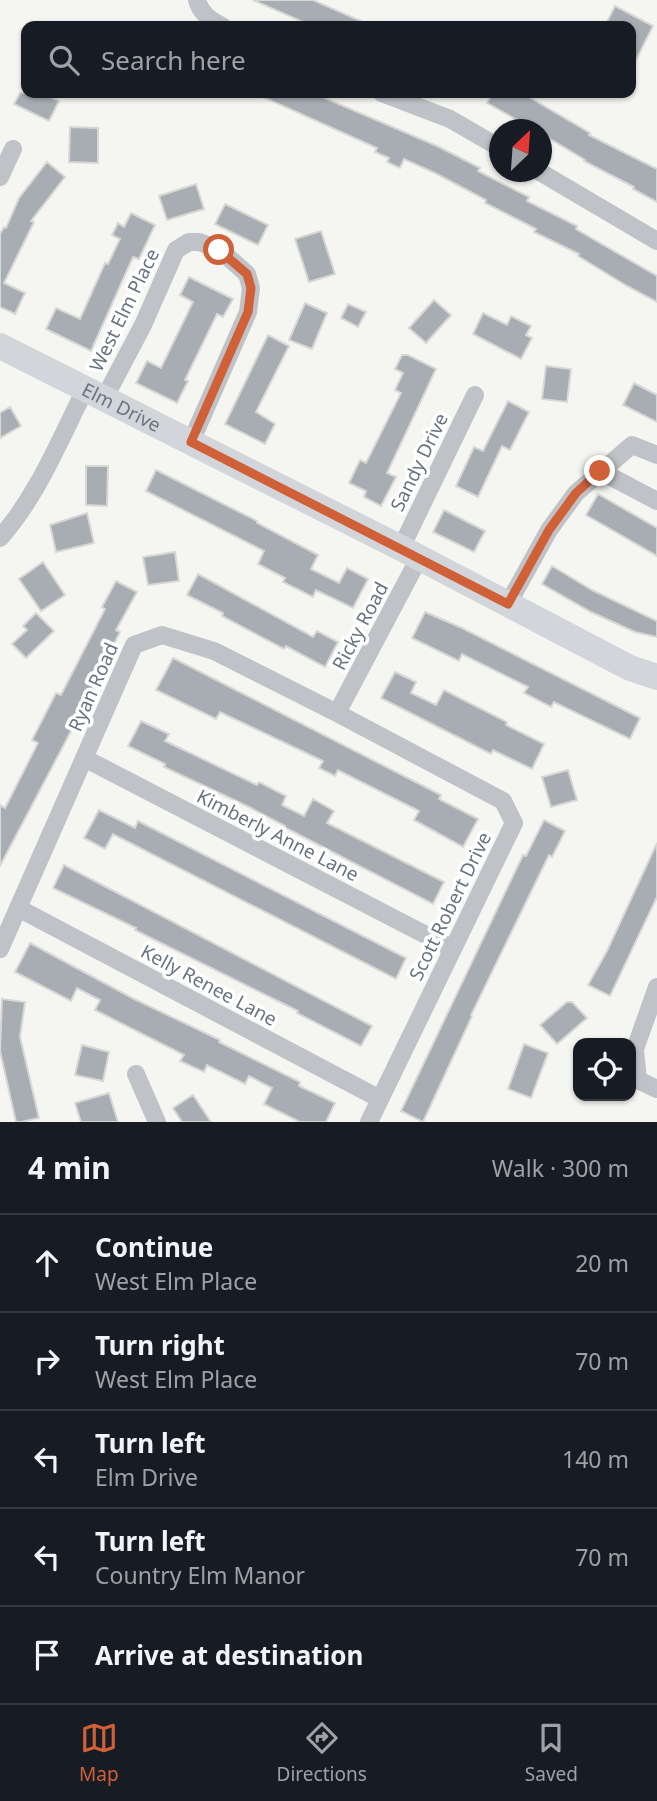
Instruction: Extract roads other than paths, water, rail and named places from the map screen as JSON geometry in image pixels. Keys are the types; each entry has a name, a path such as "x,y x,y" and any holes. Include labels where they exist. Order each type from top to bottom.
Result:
{"street":[{"path":"197,0 199,7 212,21"},
{"path":"395,98 450,119 489,142"},
{"path":"0,177 13,149"},
{"path":"552,179 657,241"},
{"name":"West Elm Place","path":"0,538 20,515 95,394 143,325 176,250 189,242 199,242 219,250 247,274 251,288 248,312 191,442"},
{"name":"Elm Drive","path":"0,346 410,553 630,668 657,677"},
{"name":"Sandy Drive","path":"410,553 475,395"},
{"path":"508,604 549,530 576,493 632,444 657,455"},
{"path":"600,471 657,501"},
{"name":"Ricky Road","path":"338,713 410,553"},
{"name":"Ryan Road","path":"0,949 134,645 162,635 214,651 338,713"},
{"name":"Scott Robert Drive","path":"338,713 503,801 514,823 369,1122"},
{"name":"Kimberly Anne Lane","path":"84,758 453,949"},
{"name":"Kelly Renee Lane","path":"18,908 380,1099"},
{"path":"657,987 635,1049 638,1080 657,1089"},
{"path":"135,1074 157,1122"}]}
